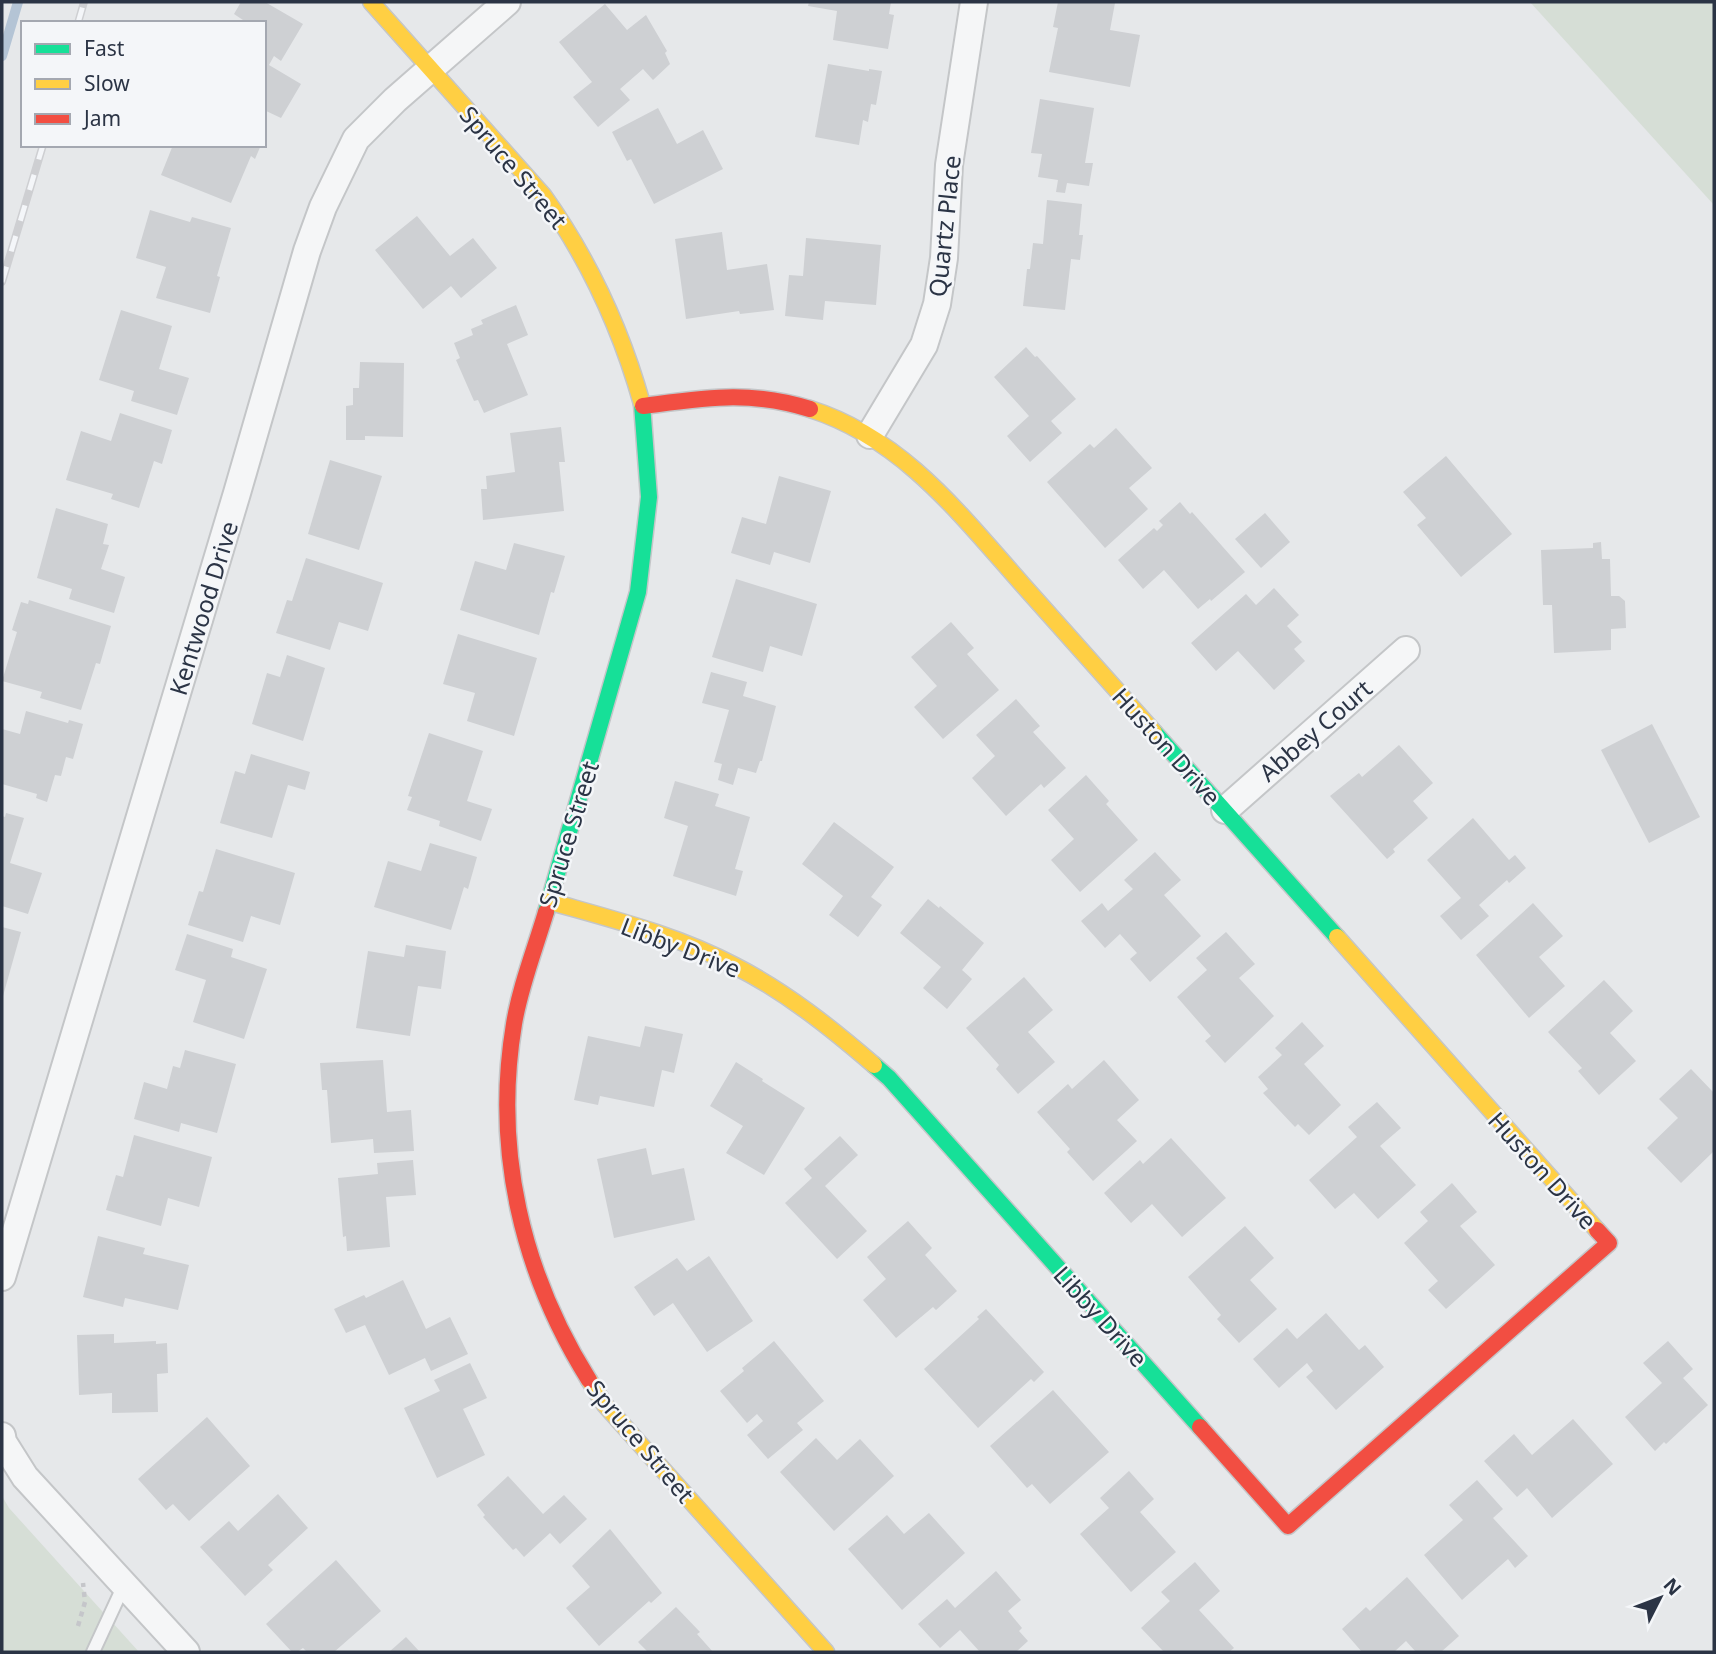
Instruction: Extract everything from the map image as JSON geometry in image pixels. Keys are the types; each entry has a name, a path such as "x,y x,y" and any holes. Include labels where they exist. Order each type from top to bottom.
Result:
{"street":[{"name":"Spruce Street","path":"371,2 543,195 566,227 611,315 632,367 643,406 649,497 638,592 514,1022 508,1059 506,1116 509,1168 529,1259 558,1328 605,1405 827,1652"},
{"name":"Kentwood Drive","path":"2,1277 230,520 311,240 337,174 356,139 395,100 508,2"},
{"name":"Quartz Place","path":"870,435 924,345 937,304 944,258 949,165 974,2"},
{"name":"Huston Drive","path":"643,406 725,396 774,401 840,419 870,435 908,461 961,515 1609,1243"},
{"name":"Abbey Court","path":"1224,810 1406,650"},
{"name":"Libby Drive","path":"548,901 661,935 722,959 757,977 829,1027 889,1078 1288,1526 1609,1243"},
{"path":"2,1436 25,1477 186,1652"}],"lane":[{"path":"93,1652 124,1585"}],"path":[{"path":"77,1627 85,1602 83,1583"}],"shaded area":[{"path":"1530,2 1714,2 1714,205"},
{"path":"2,1496 9,1508 139,1652 2,1652"}],"building":[{"path":"241,2 265,2 303,24 281,61 274,56 269,65 301,84 281,118 266,111 266,21 243,21 234,14"},
{"path":"809,2 891,2 889,14 894,15 888,49 833,40 837,11 808,6"},
{"path":"1058,2 1115,3 1110,30 1140,35 1130,87 1049,72 1058,28 1053,27"},
{"path":"605,4 627,30 646,15 667,51 665,53 670,64 653,80 643,69 620,89 630,100 598,127 573,97 592,82 559,42"},
{"path":"828,64 882,71 876,105 871,104 868,122 863,120 859,145 815,137"},
{"path":"1040,99 1094,108 1085,163 1093,163 1089,186 1067,183 1065,193 1056,192 1058,180 1038,177 1042,154 1031,153"},
{"path":"658,108 677,144 703,130 723,169 654,204 631,159 627,161 612,132"},
{"path":"172,147 260,147 255,159 251,156 231,203 161,175"},
{"path":"1047,200 1082,204 1079,235 1083,235 1080,260 1071,259 1065,310 1023,306 1033,243 1043,244"},
{"path":"150,210 190,222 192,217 231,228 210,313 156,298 166,267 136,258"},
{"path":"417,216 450,256 473,238 497,268 461,298 451,286 423,309 375,250"},
{"path":"722,232 727,270 767,264 774,310 740,314 739,311 686,319 675,239"},
{"path":"806,238 881,245 876,305 825,301 823,320 785,316 789,275 803,276"},
{"path":"516,305 528,335 507,344 528,395 484,413 478,400 474,401 456,360 460,358 454,343 473,335 471,329 483,324 481,320"},
{"path":"121,310 172,326 159,369 189,378 177,415 131,401 134,391 99,380"},
{"path":"1026,347 1076,399 1051,421 1062,433 1030,462 1007,436 1029,416 994,377"},
{"path":"360,362 404,363 403,437 365,436 365,440 346,440 346,406 353,405 353,388 359,388"},
{"path":"120,413 172,430 162,464 154,461 139,508 111,499 113,494 66,480 81,431 111,441"},
{"path":"561,427 565,462 559,462 564,511 483,520 481,489 487,489 486,476 515,472 510,433"},
{"path":"1116,428 1152,468 1129,488 1148,509 1105,548 1047,482 1090,444 1094,448"},
{"path":"1446,456 1512,534 1461,577 1417,525 1426,518 1403,492"},
{"path":"330,460 382,476 359,550 308,534"},
{"path":"779,476 831,491 810,563 774,552 770,565 731,553 742,517 766,524"},
{"path":"1180,502 1245,572 1198,609 1164,570 1143,589 1118,560 1154,528 1157,531 1163,525 1159,521"},
{"path":"56,508 108,524 103,544 109,545 101,569 125,577 114,613 69,599 72,589 37,578"},
{"path":"1265,513 1290,542 1261,568 1235,539"},
{"path":"1601,542 1602,559 1610,559 1611,596 1619,596 1625,601 1626,628 1611,629 1611,650 1554,653 1552,605 1543,605 1541,550 1593,548 1593,543"},
{"path":"514,543 565,556 539,635 460,610 475,561 506,570"},
{"path":"306,558 383,583 368,631 339,622 330,650 276,633 287,600 292,601"},
{"path":"736,579 817,604 802,656 770,646 763,672 712,657"},
{"path":"1274,588 1299,615 1287,626 1302,642 1294,649 1305,661 1274,690 1238,651 1216,671 1191,643 1246,594 1256,605"},
{"path":"29,600 111,626 100,664 96,663 81,710 40,698 42,692 2,681 17,632 12,630 21,602 28,604"},
{"path":"951,622 974,648 967,654 999,690 943,739 914,707 937,686 911,657"},
{"path":"458,634 537,658 514,736 467,721 475,693 443,684"},
{"path":"287,655 325,668 303,741 252,724 267,673 280,677"},
{"path":"711,672 747,682 743,696 776,706 762,761 756,773 738,768 733,785 718,780 722,764 714,762 729,710 702,703"},
{"path":"1016,699 1040,726 1033,732 1066,768 1044,788 1041,784 1006,816 972,778 995,756 976,735"},
{"path":"26,711 68,723 69,720 83,724 73,759 66,757 61,776 55,775 47,802 36,798 37,794 2,784 2,729 20,734"},
{"path":"1652,724 1700,817 1649,843 1601,750"},
{"path":"429,733 483,751 467,801 492,809 481,841 439,826 440,821 407,810 412,797 408,796"},
{"path":"1399,745 1433,783 1413,801 1428,818 1393,849 1395,852 1387,859 1330,796 1359,773 1362,777"},
{"path":"251,754 310,772 305,790 288,785 272,838 220,823 235,771 245,774"},
{"path":"1086,775 1109,801 1106,804 1138,840 1080,892 1051,860 1074,839 1048,810"},
{"path":"675,781 719,794 715,806 750,817 735,869 743,871 736,896 673,876 688,826 664,818"},
{"path":"6,813 24,818 10,863 42,873 28,914 2,906 2,816 5,817"},
{"path":"1473,818 1509,860 1515,855 1526,868 1509,883 1507,880 1479,905 1489,916 1461,940 1440,916 1461,898 1427,860"},
{"path":"834,822 894,867 871,897 882,905 858,937 829,915 843,896 802,864"},
{"path":"430,843 477,857 468,889 464,887 451,930 374,907 388,861 421,871"},
{"path":"216,849 295,873 280,925 251,916 243,942 188,925 199,891 203,892"},
{"path":"1155,852 1181,880 1164,895 1201,936 1150,982 1130,959 1137,953 1120,934 1105,948 1081,921 1102,903 1108,911 1133,889 1124,880"},
{"path":"928,899 984,943 962,970 972,979 947,1009 923,988 941,967 900,933"},
{"path":"1533,903 1563,936 1539,957 1565,986 1529,1018 1476,955"},
{"path":"2,927 21,932 3,996 2,996"},
{"path":"1226,932 1255,964 1239,978 1274,1016 1225,1063 1205,1041 1211,1036 1177,997 1207,970 1196,958"},
{"path":"187,934 233,949 231,957 267,969 244,1039 193,1022 206,980 175,970"},
{"path":"406,945 446,951 441,989 418,986 410,1036 356,1028 368,951 404,957"},
{"path":"1024,977 1053,1010 1028,1032 1055,1062 1018,1094 996,1069 999,1065 966,1028"},
{"path":"1604,980 1633,1011 1610,1033 1636,1061 1599,1095 1578,1071 1582,1068 1548,1032"},
{"path":"1302,1022 1324,1046 1304,1064 1341,1105 1309,1135 1298,1124 1295,1127 1263,1093 1268,1089 1258,1077 1282,1055 1275,1048"},
{"path":"645,1026 683,1034 674,1073 662,1070 654,1107 600,1096 598,1105 574,1100 588,1036 640,1047"},
{"path":"185,1050 236,1064 217,1133 181,1123 179,1132 134,1119 144,1082 167,1089 173,1066 180,1068"},
{"path":"383,1060 387,1112 411,1110 414,1151 374,1153 373,1139 331,1143 327,1090 322,1090 320,1063"},
{"path":"1104,1060 1139,1100 1117,1120 1137,1141 1093,1181 1067,1152 1070,1149 1037,1112 1068,1084 1072,1089"},
{"path":"736,1062 805,1108 764,1175 726,1153 743,1126 710,1106"},
{"path":"1691,1069 1714,1093 1714,1151 1681,1183 1647,1148 1678,1118 1659,1099"},
{"path":"1377,1102 1401,1128 1380,1146 1416,1185 1378,1219 1354,1193 1335,1209 1309,1180 1357,1137 1348,1127"},
{"path":"134,1135 212,1157 199,1207 168,1198 161,1226 106,1210 116,1175 123,1177"},
{"path":"840,1136 858,1155 825,1186 867,1231 837,1259 785,1203 812,1178 804,1169"},
{"path":"1171,1138 1226,1198 1182,1237 1152,1204 1131,1223 1104,1193 1140,1160 1143,1164"},
{"path":"646,1148 652,1175 684,1168 695,1220 614,1238 597,1159"},
{"path":"413,1160 416,1195 386,1197 390,1247 347,1251 346,1236 343,1237 338,1178 378,1174 377,1163"},
{"path":"1452,1183 1477,1212 1460,1226 1495,1265 1446,1309 1428,1290 1438,1281 1404,1243 1428,1221 1420,1212"},
{"path":"908,1221 932,1248 925,1255 957,1291 936,1310 933,1307 896,1338 863,1300 886,1279 867,1257"},
{"path":"1245,1226 1274,1258 1250,1280 1277,1309 1239,1343 1217,1319 1221,1315 1188,1277"},
{"path":"98,1236 145,1248 143,1254 189,1265 178,1310 125,1298 123,1307 83,1297"},
{"path":"709,1256 753,1321 707,1352 673,1303 654,1316 634,1287 677,1258 687,1271"},
{"path":"403,1280 426,1329 450,1317 468,1354 431,1371 425,1358 389,1375 365,1325 346,1333 334,1309 364,1295 366,1298"},
{"path":"986,1309 1044,1372 1034,1382 1031,1379 978,1428 924,1369 979,1319 977,1317"},
{"path":"1326,1313 1359,1350 1365,1345 1384,1367 1336,1410 1306,1377 1313,1371 1307,1363 1279,1388 1253,1359 1287,1328 1297,1339"},
{"path":"114,1334 114,1343 167,1343 168,1373 157,1374 158,1412 112,1413 112,1393 79,1395 77,1335"},
{"path":"774,1341 824,1401 797,1423 803,1430 768,1459 747,1435 763,1421 757,1414 747,1423 720,1391"},
{"path":"1668,1341 1693,1369 1683,1378 1708,1405 1655,1451 1625,1417 1662,1383 1643,1363"},
{"path":"470,1363 487,1398 463,1409 485,1455 437,1478 404,1408 440,1391 434,1380"},
{"path":"1053,1390 1109,1452 1050,1504 1032,1484 1027,1488 990,1446"},
{"path":"207,1417 250,1466 189,1521 173,1504 166,1510 138,1479"},
{"path":"1573,1419 1613,1464 1552,1518 1527,1488 1517,1497 1484,1461 1514,1434 1532,1455"},
{"path":"816,1438 837,1460 860,1439 894,1476 834,1531 780,1472"},
{"path":"1129,1471 1154,1499 1140,1512 1176,1552 1131,1592 1080,1534 1109,1508 1100,1498"},
{"path":"508,1476 543,1514 564,1495 587,1519 560,1544 550,1533 524,1557 516,1548 513,1550 483,1517 485,1515 477,1505"},
{"path":"1477,1480 1503,1509 1493,1518 1528,1556 1515,1568 1508,1559 1462,1600 1424,1555 1463,1520 1449,1505"},
{"path":"278,1494 308,1528 268,1565 273,1570 245,1596 200,1547 229,1521 238,1531"},
{"path":"929,1513 965,1553 902,1610 848,1549 887,1515 904,1534"},
{"path":"610,1529 662,1593 651,1603 649,1601 599,1646 566,1608 590,1587 572,1566"},
{"path":"336,1560 381,1611 334,1652 307,1652 303,1648 292,1652 266,1624"},
{"path":"1195,1562 1220,1591 1199,1610 1234,1648 1229,1652 1164,1652 1141,1628 1170,1601 1161,1592"},
{"path":"996,1571 1021,1600 1008,1611 1022,1628 1019,1631 1028,1641 1016,1652 980,1652 960,1630 940,1648 918,1624 947,1599 955,1608"},
{"path":"1407,1577 1459,1636 1441,1652 1416,1652 1406,1641 1394,1652 1362,1652 1342,1629 1366,1607 1370,1611"},
{"path":"676,1607 700,1632 697,1634 713,1652 648,1652 638,1642"},
{"path":"406,1637 420,1652 389,1652"}],"waterway":[{"path":"2,56 18,2"}],"railway":[{"path":"79,21 84,2"},
{"path":"2,282 42,147"}],"traffic: fast":[{"path":"546,912 638,592 649,497 642,404"},
{"path":"1154,732 1337,937"},
{"path":"874,1065 889,1078 1200,1427"}],"traffic: slow":[{"path":"371,2 543,195 589,269 624,349 642,404"},
{"path":"810,409 843,422 873,439 927,481 976,531 1154,732"},
{"path":"548,901 667,937 735,966 808,1011 874,1065"},
{"path":"1337,937 1597,1230"},
{"path":"589,1380 605,1405 826,1652"}],"traffic: jam":[{"path":"643,406 727,397 767,399 810,409"},
{"path":"546,912 514,1024 508,1071 507,1118 511,1164 518,1209 530,1254 546,1297 589,1380"},
{"path":"1200,1427 1288,1526 1609,1243 1597,1230"}]}
